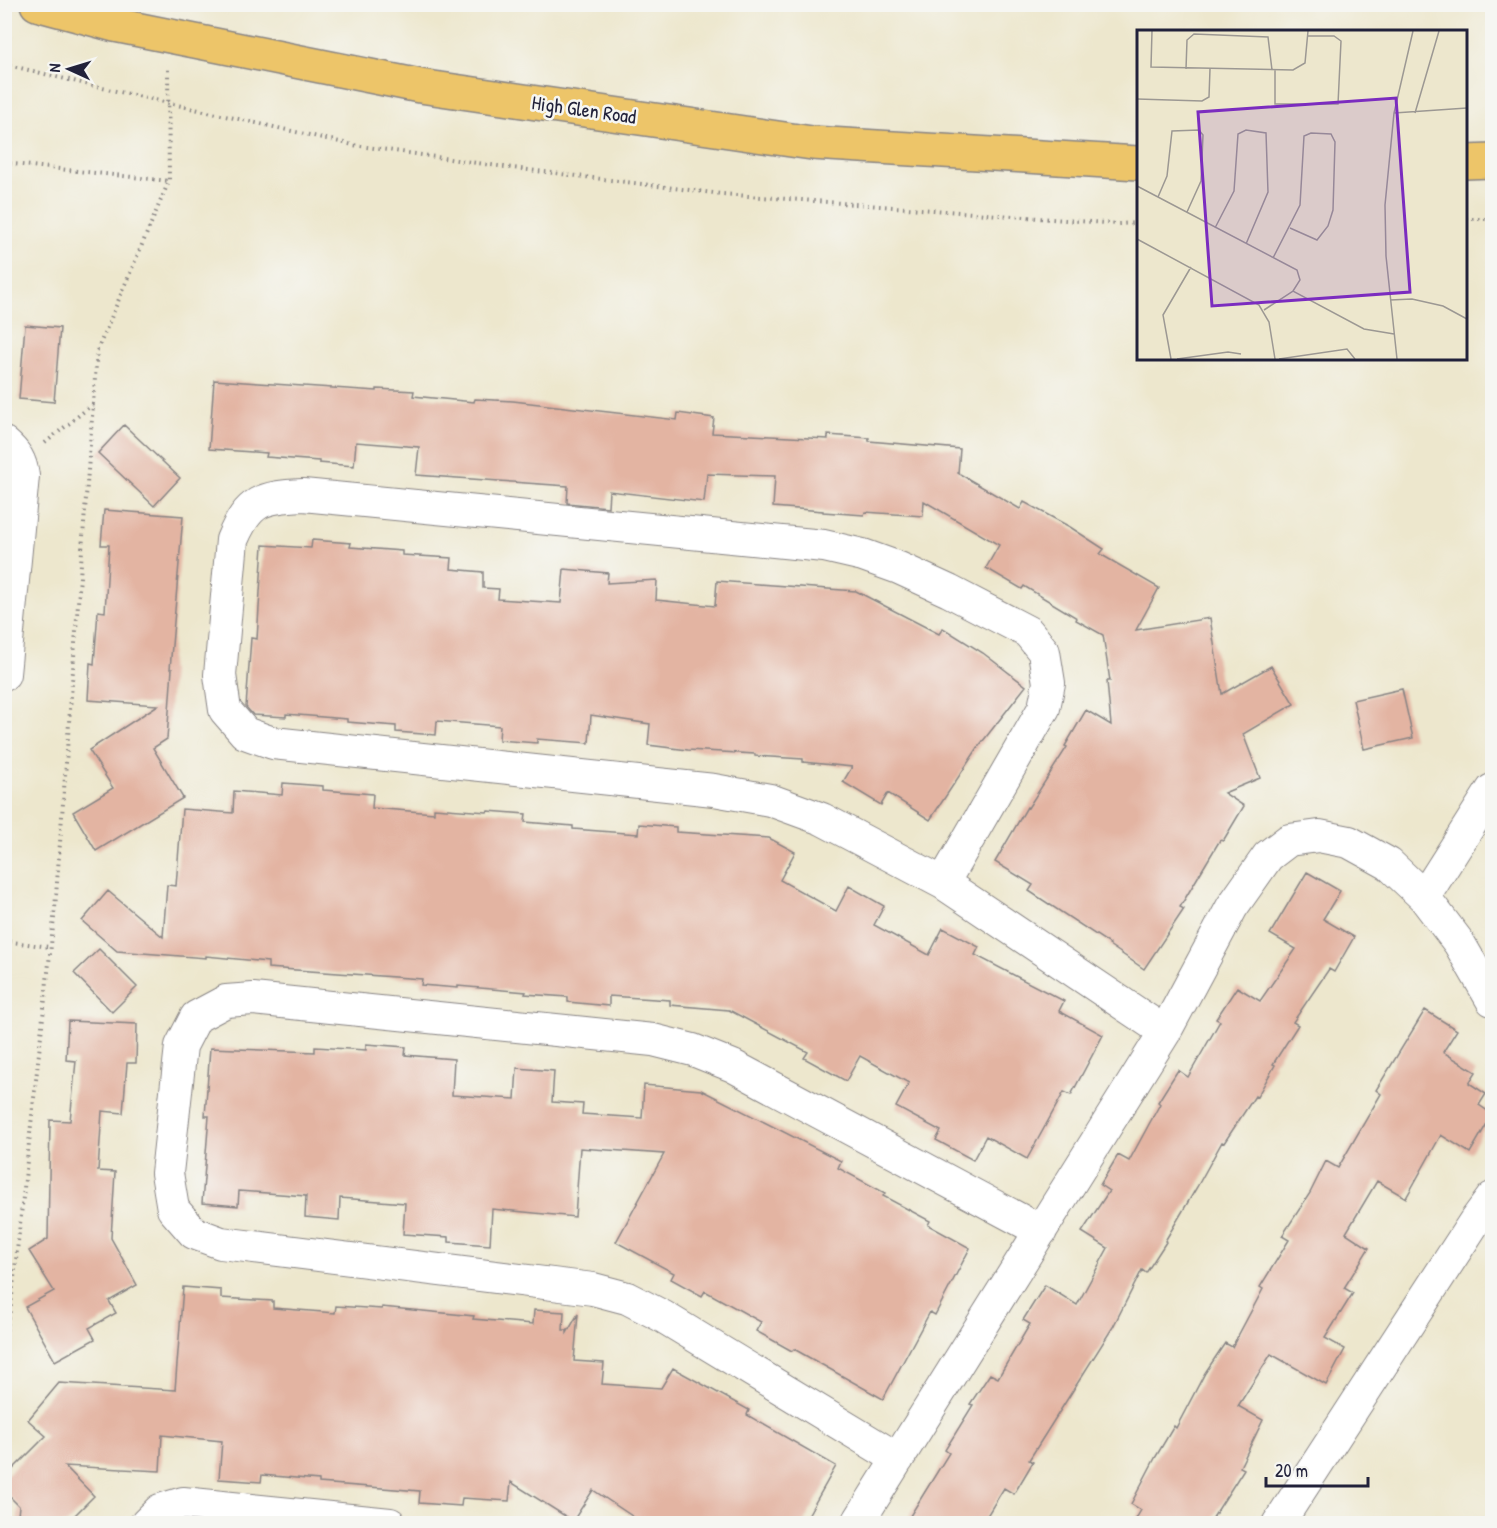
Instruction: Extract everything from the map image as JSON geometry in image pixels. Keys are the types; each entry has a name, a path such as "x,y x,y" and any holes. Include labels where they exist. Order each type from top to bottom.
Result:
{"main road":[{"name":"High Glen Road","path":"37,4 115,15 167,35 420,86 812,143 1137,163"},
{"path":"1467,162 1492,161"}],"street":[{"path":"4,674 22,489 13,453"},
{"path":"943,883 1044,708 1049,683 1044,652 1028,632 959,596 899,568 863,555 824,546 303,495 277,496 257,503 241,520 232,540 220,675 225,710 245,733 273,743 714,790 770,800 822,819 943,883 1165,1032"},
{"path":"1424,897 1492,790"},
{"path":"856,1524 1165,1032 1232,907 1268,856 1289,840 1319,836 1349,842 1389,864 1424,897 1459,943 1492,1000"},
{"path":"898,1459 662,1316 627,1298 593,1289 220,1243 194,1233 173,1209 167,1173 181,1046 196,1017 226,1001 253,999 663,1042 693,1050 734,1066 1041,1232"},
{"path":"1278,1524 1468,1231 1492,1198"},
{"path":"146,1524 160,1510 183,1503 390,1524"}],"path":[{"path":"4,1342 11,1305 50,947 97,351 169,182 167,35"},
{"path":"4,64 353,145 528,170 722,194 1118,224 1137,223"},
{"path":"4,163 169,182"},
{"path":"1467,219 1492,219"},
{"path":"13,453 93,404"},
{"path":"4,941 50,947"}],"building":[{"path":"25,325 60,328 54,402 19,399"},
{"path":"214,380 377,391 377,389 414,391 413,396 474,402 475,399 513,401 677,420 678,413 714,418 712,433 828,439 828,435 960,449 958,473 1020,509 1024,502 1070,527 1104,549 1100,554 1159,588 1136,630 1210,618 1222,694 1271,666 1294,704 1243,734 1260,778 1224,793 1244,806 1223,841 1220,840 1180,907 1184,909 1144,969 1029,891 1033,885 995,862 1027,807 1067,747 1065,746 1086,710 1111,725 1107,681 1110,681 1103,635 1024,586 1022,589 986,568 999,545 924,501 923,516 865,512 864,515 773,507 775,476 707,474 704,502 609,491 608,507 567,503 568,486 416,475 419,447 356,442 354,466 266,457 267,453 209,449"},
{"path":"124,425 180,478 154,506 98,453"},
{"path":"104,510 183,516 170,669 172,669 167,739 153,748 183,798 96,851 73,812 113,788 89,750 158,705 88,700 90,663 94,664 98,611 105,612 109,545 101,545"},
{"path":"312,540 351,543 350,547 402,551 402,555 452,558 451,569 483,572 483,588 499,589 498,599 561,603 564,569 608,573 607,583 657,580 656,600 715,606 717,581 856,591 939,634 943,628 983,653 1026,686 979,746 930,820 888,793 881,805 843,782 852,767 803,762 803,759 648,745 650,724 591,715 589,743 537,739 537,743 499,740 500,726 437,721 436,735 396,732 396,726 347,722 347,719 286,714 286,717 253,715 246,707 251,638 257,639 263,545 311,548"},
{"path":"1402,689 1413,738 1364,749 1353,700"},
{"path":"283,783 323,786 323,790 373,794 372,808 434,813 434,808 526,814 525,822 573,826 573,829 638,834 639,824 676,827 676,832 769,838 795,852 780,880 836,911 849,886 884,906 874,925 929,955 943,928 979,947 975,955 1064,1001 1059,1011 1103,1035 1071,1095 1064,1092 1027,1159 986,1136 973,1160 936,1140 941,1131 896,1107 909,1083 860,1056 846,1081 804,1058 808,1052 729,1010 670,1005 670,1000 609,996 609,1006 568,1002 568,997 525,994 526,992 421,985 422,979 268,968 268,962 206,956 206,958 117,951 82,921 108,891 163,937 167,885 176,886 182,809 233,813 234,791 282,795"},
{"path":"1307,872 1340,891 1323,919 1354,937 1334,972 1329,969 1293,1022 1298,1025 1273,1064 1275,1065 1257,1097 1255,1096 1224,1143 1222,1142 1146,1273 1142,1270 1113,1327 1029,1460 1033,1462 1014,1494 1004,1488 982,1524 905,1524 949,1453 945,1450 973,1405 970,1404 990,1374 998,1378 1030,1324 1023,1320 1045,1285 1077,1305 1108,1248 1082,1232 1109,1191 1100,1185 1118,1155 1129,1161 1160,1104 1158,1102 1178,1070 1188,1077 1220,1021 1216,1019 1237,987 1260,1001 1296,949 1270,934"},
{"path":"99,949 137,987 112,1012 74,973"},
{"path":"1425,1010 1457,1030 1443,1052 1476,1072 1469,1083 1486,1094 1479,1105 1492,1115 1470,1153 1441,1135 1406,1198 1377,1181 1346,1233 1369,1248 1344,1288 1353,1293 1325,1338 1345,1349 1326,1385 1271,1354 1238,1406 1263,1420 1240,1467 1244,1469 1209,1524 1133,1524 1141,1510 1131,1504 1155,1458 1174,1426 1176,1428 1205,1373 1225,1343 1232,1347 1263,1289 1260,1287 1289,1240 1282,1236 1310,1193 1326,1161 1338,1168 1381,1094 1376,1090"},
{"path":"68,1021 137,1024 136,1063 127,1063 123,1113 102,1111 98,1171 115,1172 111,1238 137,1285 109,1301 116,1313 89,1328 95,1339 55,1361 25,1307 54,1291 29,1251 48,1239 50,1120 70,1121 76,1061 66,1060"},
{"path":"366,1044 406,1047 405,1055 454,1059 452,1095 515,1099 517,1068 554,1071 552,1102 583,1104 582,1114 642,1118 644,1085 701,1090 841,1161 838,1168 885,1193 883,1196 930,1221 928,1225 970,1248 935,1315 930,1312 883,1399 794,1349 792,1351 756,1331 761,1322 705,1291 702,1296 671,1279 674,1273 616,1242 664,1154 580,1148 575,1217 492,1209 490,1245 449,1242 449,1237 403,1234 405,1203 340,1198 339,1220 305,1217 306,1196 239,1191 238,1206 202,1203 209,1116 205,1116 210,1048 315,1052 315,1047 366,1050"},
{"path":"183,1287 221,1290 221,1298 273,1301 273,1308 335,1313 336,1306 382,1309 382,1307 533,1324 534,1310 564,1312 563,1330 567,1330 567,1333 578,1314 574,1361 604,1363 602,1384 661,1388 673,1368 749,1410 747,1415 836,1466 803,1524 644,1524 593,1490 573,1521 511,1482 509,1501 462,1498 461,1506 419,1503 420,1491 319,1483 319,1480 262,1475 261,1482 219,1479 222,1441 162,1435 160,1471 65,1466 94,1496 66,1524 17,1524 19,1506 4,1491 4,1478 46,1436 28,1420 59,1383 175,1390"}]}
